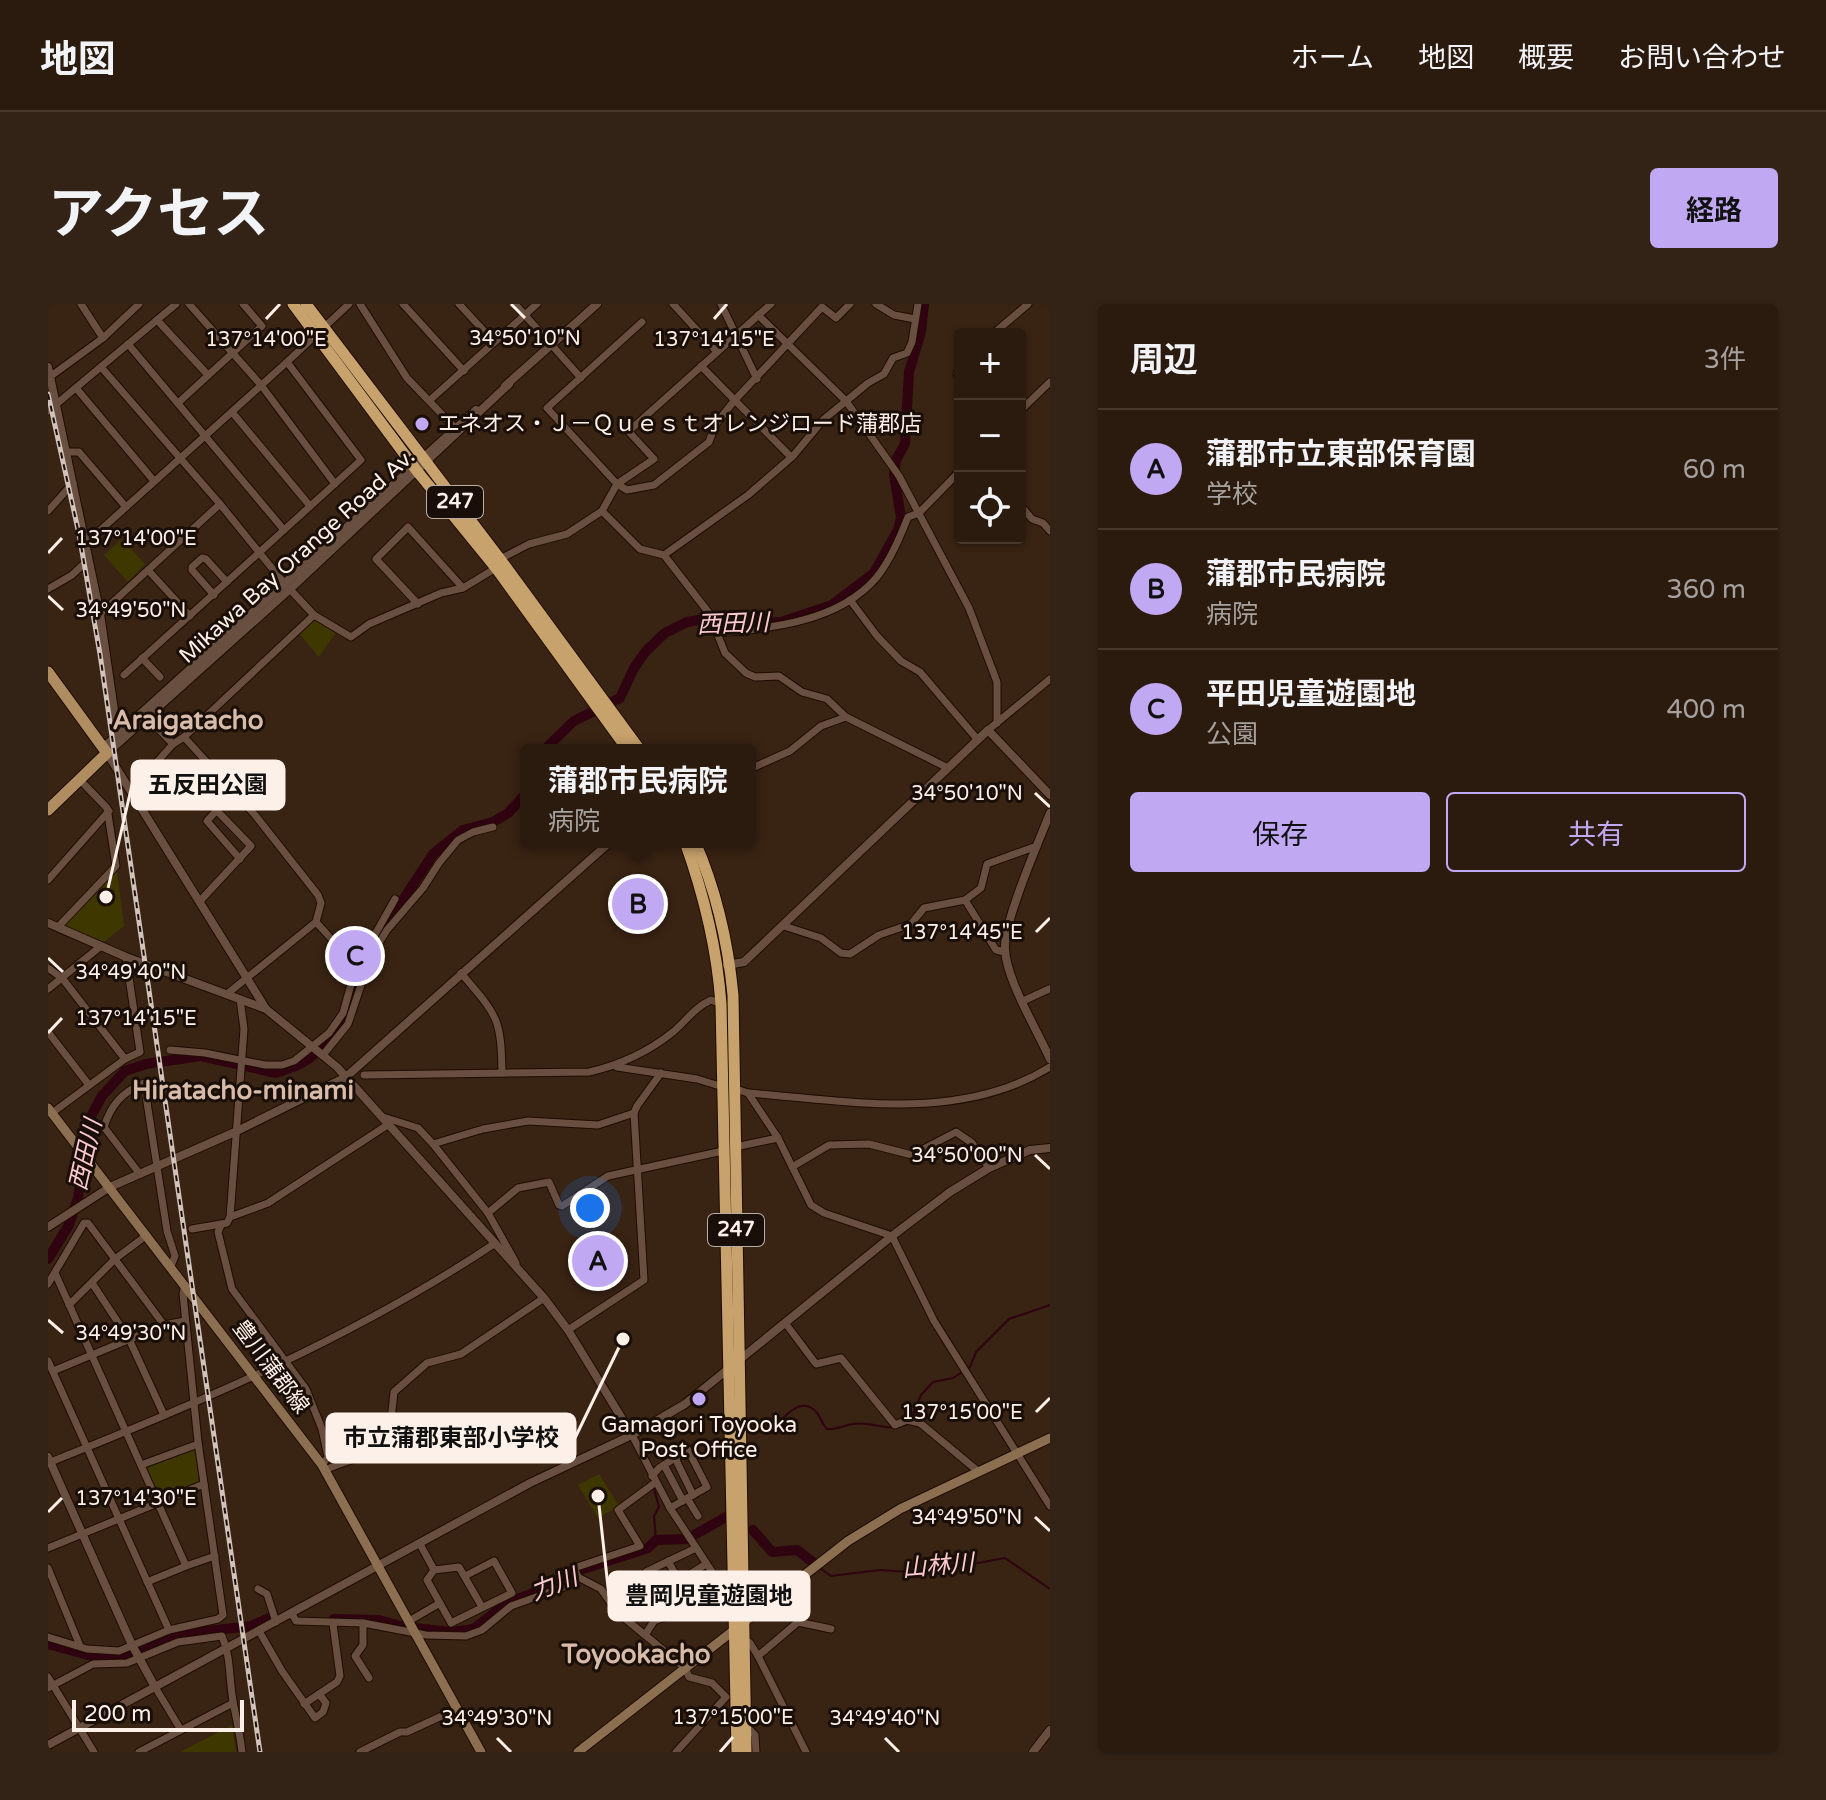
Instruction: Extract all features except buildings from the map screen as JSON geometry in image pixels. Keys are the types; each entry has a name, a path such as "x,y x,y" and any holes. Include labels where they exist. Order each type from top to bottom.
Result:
{"highway":[{"name":"247","path":"293,304 319,330 419,465 498,564 599,703 635,744"},
{"name":"247","path":"306,304 319,330"},
{"name":"247","path":"609,716 625,744"},
{"name":"247","path":"687,848 724,966 721,1004 723,1087 729,1149 741,1631 737,1752"},
{"name":"247","path":"698,848 716,903 742,1091 729,1149"},
{"name":"247","path":"734,1364 728,1592 741,1631 745,1667 746,1752"}],"main road":[{"path":"48,672 105,750"},
{"path":"48,810 80,780 105,750"},
{"path":"48,800 105,750"},
{"name":"豊川蒲郡線","path":"50,1110 324,1467 481,1752"},
{"path":"578,1752 685,1668 741,1631 848,1541 879,1520 1050,1438"}],"street":[{"path":"81,304 103,338"},
{"path":"120,731 116,724 100,614 49,371 103,338 139,304"},
{"path":"48,411 176,304"},
{"path":"189,304 261,385 335,484"},
{"path":"178,403 262,326 243,304"},
{"path":"85,544 349,304"},
{"path":"360,304 407,378 455,428"},
{"path":"403,304 464,371"},
{"path":"459,304 494,342"},
{"path":"515,304 581,378"},
{"path":"430,400 537,304"},
{"name":"Mikawa Bay Orange Road Av.","path":"105,750 147,717 597,304"},
{"path":"673,304 717,352"},
{"path":"721,304 757,379"},
{"path":"101,367 287,586 314,615 351,637 369,624 441,593 463,588 529,544 567,534 602,511 617,484 654,459 630,430 771,304"},
{"path":"642,322 547,408 617,484 627,490 654,485 709,442 715,425 734,401 822,307 836,318 850,304"},
{"path":"876,304 894,315 915,319"},
{"path":"664,555 748,495 791,457 823,420 868,383 884,374 893,358 907,353 918,304"},
{"path":"1000,328 1028,304"},
{"path":"758,315 846,401 898,475 969,608 997,682 997,723"},
{"path":"157,320 208,375"},
{"path":"128,344 284,530"},
{"path":"124,675 361,460 287,362"},
{"path":"701,366 791,457"},
{"path":"1026,405 1050,382"},
{"name":"Mikawa Bay Orange Road Av.","path":"419,465 455,428 509,384"},
{"path":"76,388 154,481"},
{"path":"232,412 310,506"},
{"path":"67,452 79,452 126,507"},
{"path":"717,633 768,628 810,618 850,600 874,579 904,530 908,517 919,513 959,472"},
{"path":"48,511 74,483"},
{"path":"100,614 220,504"},
{"path":"602,511 640,549 664,555 710,615 725,653 746,673 755,677 779,676 802,692 827,699 846,717 948,768"},
{"path":"1026,512 1050,531"},
{"path":"418,604 376,559 408,527 463,588"},
{"path":"214,595 192,567 206,559 227,582"},
{"path":"48,589 72,575 88,560"},
{"path":"148,570 190,616"},
{"name":"Mikawa Bay Orange Road Av.","path":"105,750 120,731 287,586"},
{"path":"850,600 877,636 901,661 920,672 978,740"},
{"path":"132,790 173,744 314,615"},
{"path":"142,658 160,677"},
{"path":"724,966 744,962 988,730 1050,679"},
{"path":"147,717 173,744"},
{"path":"756,766 790,751 821,726 846,717"},
{"path":"988,730 1050,795"},
{"path":"184,737 255,815 318,895 321,903 316,922 227,994"},
{"path":"105,750 266,1009"},
{"path":"58,927 116,866 109,811 80,780"},
{"path":"196,789 251,846 200,901"},
{"path":"217,810 207,821 240,859"},
{"path":"48,880 109,811"},
{"path":"1050,813 1008,927 1005,952 1009,969 1050,1059"},
{"path":"323,1055 348,1024 370,958 387,930 458,840 493,827"},
{"path":"784,926 821,938 841,953 850,954 879,935 911,924 924,908 965,900 981,888 987,864 1037,846"},
{"path":"52,1224 110,1187 235,1132 346,1077 603,848"},
{"path":"170,1050 282,1065 294,1061 329,1033 343,1013 357,967 395,899"},
{"path":"965,900 996,950 1005,952"},
{"path":"316,922 357,967"},
{"path":"48,923 126,957 266,1009 346,1077 544,1298 568,1330 632,1435 670,1508 728,1592 654,1621 645,1635"},
{"path":"48,989 101,946"},
{"path":"50,1110 140,1052 126,957"},
{"path":"48,968 62,978 125,1059"},
{"path":"461,973 498,1020 502,1033 502,1073"},
{"path":"1023,1001 1050,988"},
{"path":"192,1229 221,1225 227,1223 230,1217 244,1029 240,999"},
{"path":"364,1075 589,1072 614,1066 641,1054 674,1031 699,1005 711,1000 721,1004"},
{"path":"48,1032 89,1085"},
{"path":"614,1066 697,1079 723,1087"},
{"path":"742,1091 896,1104 944,1102 999,1092 1029,1080 1050,1067"},
{"path":"568,1330 644,1280 634,1113 661,1073"},
{"path":"139,1173 104,1127 116,1102 128,1090 144,1083 167,1231 175,1256 171,1266"},
{"path":"742,1091 778,1138 811,1205 824,1213 892,1236 934,1321 1050,1506"},
{"path":"433,1144 483,1129 528,1121 598,1125 634,1113"},
{"path":"230,1217 268,1203 386,1120 418,1128 433,1144 488,1213 519,1269"},
{"path":"792,1167 829,1145 869,1144 912,1155 956,1132 972,1143 989,1168"},
{"path":"488,1213 518,1188 549,1182 562,1206 608,1176 778,1138"},
{"path":"48,1745 530,1483 632,1435 685,1404 950,1192 989,1168 1030,1150 1050,1148"},
{"path":"48,1284 84,1223 88,1223 164,1325"},
{"path":"221,1225 218,1232 232,1289 306,1389 322,1429 328,1457 324,1467"},
{"path":"69,1305 115,1259 147,1235"},
{"path":"181,1730 132,1645 49,1461 256,1377 285,1359 437,1282 494,1244"},
{"path":"55,1273 186,1566"},
{"path":"92,1283 129,1339 164,1415"},
{"path":"48,1637 101,1652 119,1651 169,1630 218,1619 223,1615 198,1444 185,1321 185,1285"},
{"path":"324,1467 373,1453 389,1439 394,1392 427,1363 461,1354 544,1298"},
{"path":"53,1371 164,1325 185,1321"},
{"path":"786,1324 816,1364 841,1358 895,1425 911,1421 920,1423 979,1472"},
{"path":"48,1361 169,1630"},
{"path":"141,1465 198,1444"},
{"path":"670,1508 707,1487 688,1450 664,1465 618,1510 640,1546 574,1568 577,1574 601,1589 617,1612 685,1668 689,1677 712,1683 726,1697 676,1752"},
{"path":"675,1458 688,1498"},
{"path":"664,1465 698,1516"},
{"path":"48,1548 204,1484"},
{"path":"617,1612 634,1598 646,1572 668,1561 691,1541"},
{"path":"420,1544 434,1570"},
{"path":"147,1582 215,1556"},
{"path":"465,1576 494,1561 512,1593 451,1623 427,1580 434,1570 456,1566 482,1607"},
{"path":"668,1561 679,1581 706,1564"},
{"path":"48,1568 80,1646"},
{"path":"292,1614 296,1621 413,1627 454,1637 475,1634 511,1606 564,1587 577,1574"},
{"path":"258,1589 267,1594 276,1622"},
{"path":"413,1627 440,1603"},
{"path":"745,1667 760,1660 798,1622 831,1629"},
{"path":"363,1623 363,1645 355,1656 369,1678"},
{"path":"304,1704 340,1676 333,1624"},
{"path":"259,1631 315,1718 323,1712 326,1703 319,1694"},
{"path":"741,1631 760,1660 806,1752"},
{"path":"94,1752 49,1683 93,1664 118,1664 178,1642 222,1636 227,1649 242,1752"},
{"path":"142,1751 233,1703"},
{"path":"360,1752 457,1709"},
{"path":"746,1725 755,1735 756,1752"},
{"path":"1033,1752 1046,1742 1050,1730"}],"shaded area":[{"path":"122,539 145,564 128,582 104,555"},
{"path":"314,615 339,628 319,657 297,631"},
{"path":"117,870 124,926 104,942 65,927 65,924"},
{"path":"196,1449 199,1483 159,1502 146,1468"},
{"path":"599,1474 619,1506 598,1518 578,1485"},
{"path":"232,1725 236,1752 180,1752"}],"waterway":[{"name":"西田川","path":"550,744 574,721 620,698 634,668 665,633 687,622 699,620 745,624 781,622 832,605 874,573 898,530 901,518 894,474 896,460 905,444 909,372 921,332 924,304"},
{"name":"西田川","path":"48,1259 69,1225 78,1198 90,1118 102,1096 125,1071 146,1064 201,1056 276,1073 310,1058 327,1043 347,1014 365,958 433,854 463,830 493,822 520,800"},
{"name":"力川","path":"911,1419 921,1395 933,1382 953,1378 970,1367 976,1352 1009,1319 1050,1305"},
{"name":"力川","path":"746,1427 770,1431 791,1411 804,1406 811,1407 827,1429 860,1424 894,1427 907,1424"},
{"name":"力川","path":"686,1447 702,1442 724,1441"},
{"name":"力川","path":"654,1489 659,1507 654,1516 656,1540"},
{"name":"力川","path":"334,1619 379,1620 404,1627 451,1632 475,1628 507,1603 563,1582 577,1571 648,1548 656,1540 687,1539 726,1517"},
{"name":"山林川","path":"753,1530 772,1552 797,1550 814,1563"},
{"name":"山林川","path":"820,1568 831,1576 880,1570 923,1573 1005,1558 1050,1589"},
{"name":"力川","path":"48,1644 103,1659 124,1658 161,1640 182,1634 251,1626 269,1618"}],"railway":[{"path":"48,394 79,534 100,654 260,1752"}],"place":[{"name":"エネオス・Ｊ－Ｑｕｅｓｔオレンジロード蒲郡店","path":"422,424"},
{"name":"五反田公園","path":"106,897"},
{"name":"蒲郡市民病院","path":"638,904"},
{"name":"平田児童遊園地","path":"355,956"},
{"name":"蒲郡市立東部保育園","path":"598,1261"},
{"name":"市立蒲郡東部小学校","path":"623,1339"},
{"name":"Gamagori Toyooka Post Office","path":"699,1399"},
{"name":"豊岡児童遊園地","path":"598,1496"}],"district":[{"name":"Araigatacho","path":"188,720"},
{"name":"Hiratacho-minami","path":"243,1090"},
{"name":"Toyookacho","path":"636,1654"}]}
